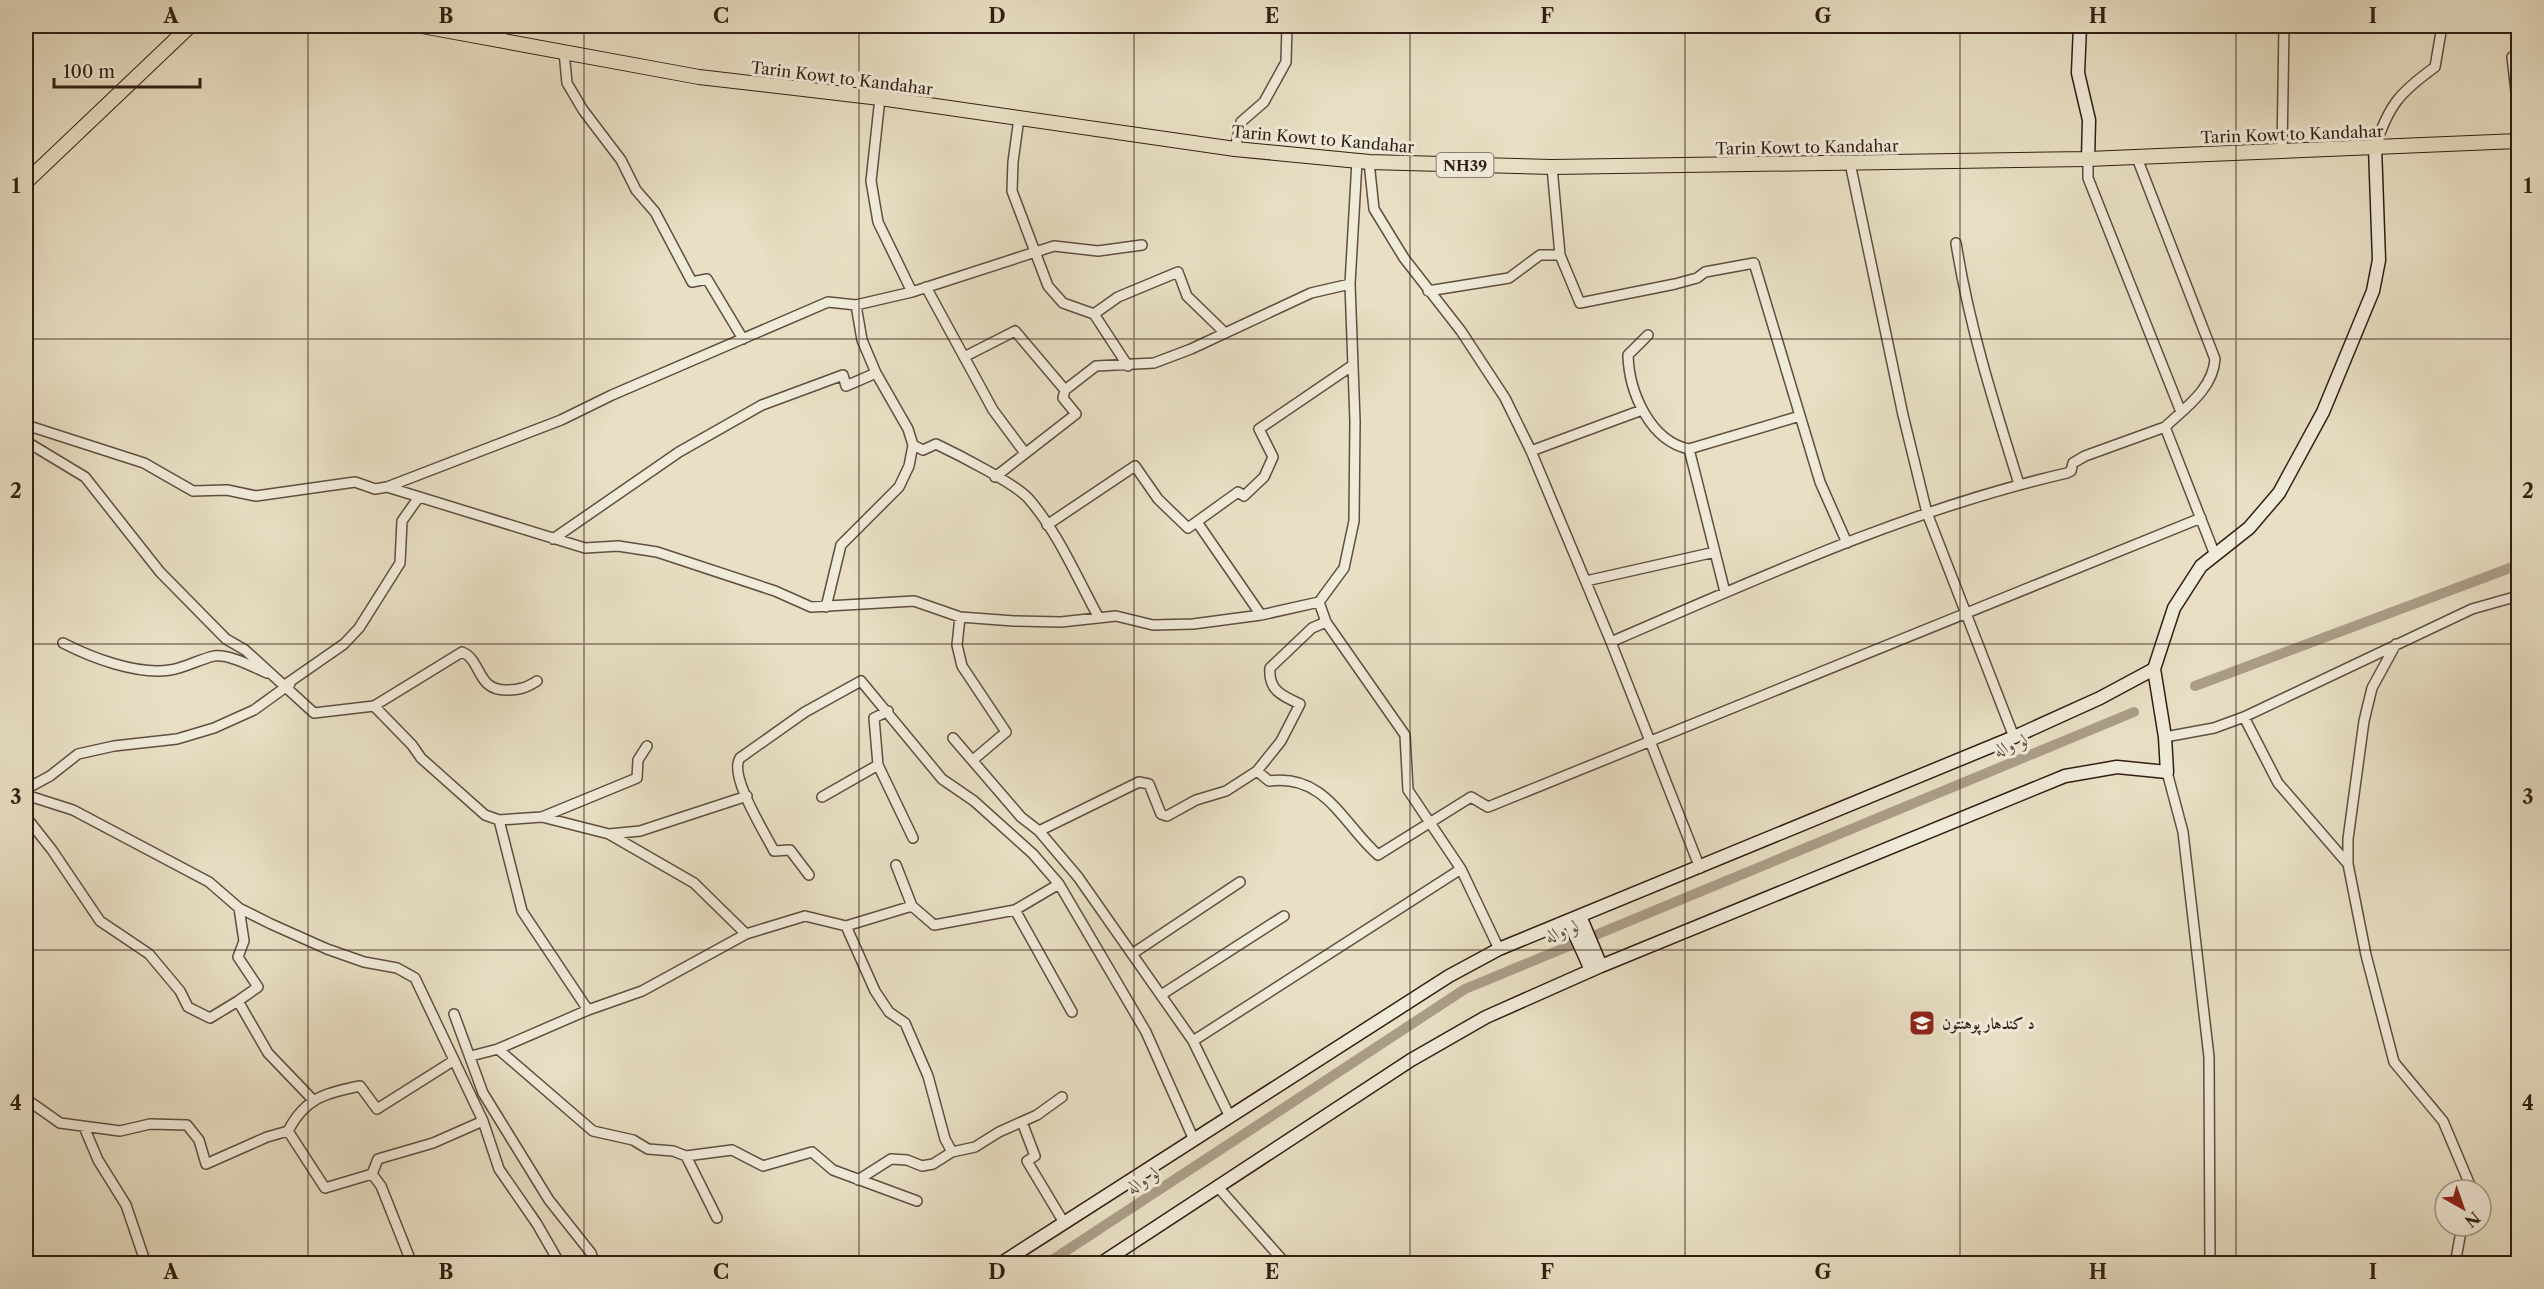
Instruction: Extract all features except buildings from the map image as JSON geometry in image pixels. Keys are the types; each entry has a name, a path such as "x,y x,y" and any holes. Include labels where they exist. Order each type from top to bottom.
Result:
{"main road":[{"path":"26,182 190,26"},
{"name":"Tarin Kowt to Kandahar","path":"429,26 699,77 880,98 1235,149 1363,161 1552,167 1850,164 2137,158 2518,141"}],"street":[{"path":"1235,149 1241,122 1264,102 1286,62 1287,26"},
{"path":"2080,26 2078,73 2089,120 2088,178 2181,412"},
{"path":"2282,151 2284,26"},
{"path":"2210,1263 2209,1057 2183,831 2167,772 2165,737 2154,669 2174,608 2201,566 2249,528 2279,493 2323,412 2373,291 2379,260 2374,147 2390,108 2404,91 2435,67 2442,26"},
{"path":"564,52 567,83 583,110 621,160 636,190 655,212 692,282 707,279 743,339"},
{"path":"2518,53 2512,57 2518,109"},
{"path":"880,98 871,181 878,222 912,292"},
{"path":"1019,118 1012,191 1048,286 1063,303 1094,314 1128,366"},
{"path":"1611,642 1725,592 1927,513 2019,484 2067,473 2071,471 2073,463 2085,456 2165,427 2197,397 2214,373 2215,359 2137,158"},
{"path":"387,487 585,548 618,546 657,552 775,591 811,607 914,601 934,610 960,617 1060,622 1116,616 1153,625 1193,624 1261,615 1319,602 1344,568 1354,521 1350,284 1363,161"},
{"path":"1363,161 1374,209 1428,291 1461,331 1505,398 1532,451 1611,642 1700,868"},
{"path":"1850,164 1927,513 2013,737"},
{"path":"1552,167 1560,255 1580,303 1676,284 1697,278 1705,272 1754,263 1820,482 1847,543"},
{"path":"1956,243 1963,286 1982,368 2019,484"},
{"path":"26,425 144,463 193,490 227,490 256,496 356,482 375,489 387,487 561,420 612,394 828,302 856,305 912,292 1054,246 1098,251 1142,245"},
{"path":"1428,291 1509,278 1540,255 1560,255"},
{"path":"1094,314 1118,297 1178,272 1187,296 1225,333"},
{"path":"995,477 1076,414 1063,398 1065,390 1096,366 1154,363 1311,293 1350,284"},
{"path":"926,287 993,410 1025,453"},
{"path":"856,305 862,340 876,373 918,447"},
{"path":"964,357 1015,331 1065,390"},
{"path":"1648,335 1628,355 1642,410 1662,437 1674,446 1689,449 1800,416"},
{"path":"1047,525 1135,466 1158,499 1188,528 1238,492 1244,496 1264,477 1273,457 1259,429 1353,365"},
{"path":"553,539 679,452 762,405 843,375 846,386 876,373"},
{"path":"1532,451 1642,410"},
{"path":"2165,427 2215,555"},
{"path":"39,430 28,447 85,477 160,572 226,639 245,650 314,713 374,706 462,652 468,656 487,684 495,690 522,690 537,681"},
{"path":"918,447 936,444 1027,496 1047,525 1099,618"},
{"path":"826,607 841,545 899,487 918,447"},
{"path":"1689,449 1725,592"},
{"path":"285,685 344,644 359,628 400,563 402,521 418,496"},
{"path":"1257,771 1269,781 1287,779 1315,791 1339,809 1358,838 1378,855 1472,797 1488,807 2201,518"},
{"path":"1197,522 1261,615"},
{"path":"1586,580 1715,552"},
{"path":"2165,737 2214,728 2244,717 2472,609 2518,596"},
{"path":"1319,602 1326,622 1405,735 1408,790 1461,869 1499,949"},
{"path":"960,617 957,645 962,666 1006,732 973,760"},
{"path":"1039,831 1139,782 1149,783 1161,814 1167,816 1196,800 1226,791 1257,771 1281,741 1300,704 1278,693 1269,680 1270,668 1312,628 1326,622"},
{"path":"26,789 50,776 78,754 114,746 177,739 214,728 254,710 290,683 245,663 216,656 169,670 96,659 63,643"},
{"path":"2396,644 2372,688 2364,721 2348,839 2348,864 2366,955 2394,1062 2444,1121 2467,1178"},
{"path":"1000,1263 1449,976 1499,949 2013,737 2100,698 2154,669"},
{"path":"809,875 790,850 777,853 774,851 738,780 737,761 805,712 861,681 942,779 974,801 1033,854 1059,884 1146,1032 1194,1140"},
{"path":"374,706 421,758 485,815 499,820 542,817 609,834 694,883 746,934"},
{"path":"888,711 874,718 878,765 914,838"},
{"path":"2244,717 2278,783 2348,864"},
{"path":"953,738 1021,817 1039,831 1078,877 1193,1041 1230,1117"},
{"path":"542,817 637,778 638,760 647,746"},
{"path":"822,796 878,765"},
{"path":"1100,1263 1411,1060 1486,1017 1596,968 2065,776 2117,767 2167,772"},
{"path":"26,795 73,810 209,882 239,908 327,949 364,962 397,968 416,978 483,1121 499,1169 537,1224 560,1263"},
{"path":"609,834 640,831 747,796"},
{"path":"26,817 52,850 100,921 149,954 180,991 188,1007 210,1018 258,987 238,957 244,941 239,908"},
{"path":"499,820 522,911 588,1010"},
{"path":"896,865 912,906 934,925 1015,910 1059,884"},
{"path":"1193,1041 1461,869"},
{"path":"1132,954 1240,882"},
{"path":"471,1056 498,1049 588,1010 642,991 746,934 805,916 846,926 912,906"},
{"path":"1015,910 1072,1012"},
{"path":"1161,995 1284,916"},
{"path":"1574,919 1596,968"},
{"path":"846,926 875,991 889,1012 905,1023 928,1076 945,1139 952,1152"},
{"path":"238,1001 268,1053 314,1101"},
{"path":"454,1014 483,1093 549,1200 591,1253 595,1263"},
{"path":"498,1049 593,1131 633,1140 648,1149 673,1151 686,1156 732,1150 763,1166 812,1152 833,1170 917,1201"},
{"path":"26,1099 60,1123 84,1127 120,1131 150,1124 187,1125 199,1140 207,1164 267,1137 288,1131 297,1112 325,1093 360,1086 377,1109 453,1061"},
{"path":"858,1180 891,1160 907,1160 922,1166 933,1164 952,1152 975,1147 1062,1097"},
{"path":"372,1174 378,1159 433,1143 483,1121"},
{"path":"1022,1122 1035,1156 1027,1161 1063,1221"},
{"path":"84,1127 98,1160 126,1205 146,1263"},
{"path":"288,1131 324,1188 372,1174"},
{"path":"686,1156 717,1218"},
{"path":"372,1174 381,1186 412,1263"},
{"path":"1217,1186 1286,1263"},
{"path":"2455,1263 2460,1238"}],"waterway":[{"path":"2195,686 2518,565"},
{"name":"لو واله","path":"1046,1264 1465,989 2134,712"}],"place":[{"name":"د کندهار پوهنتون","path":"1922,1023"}]}
